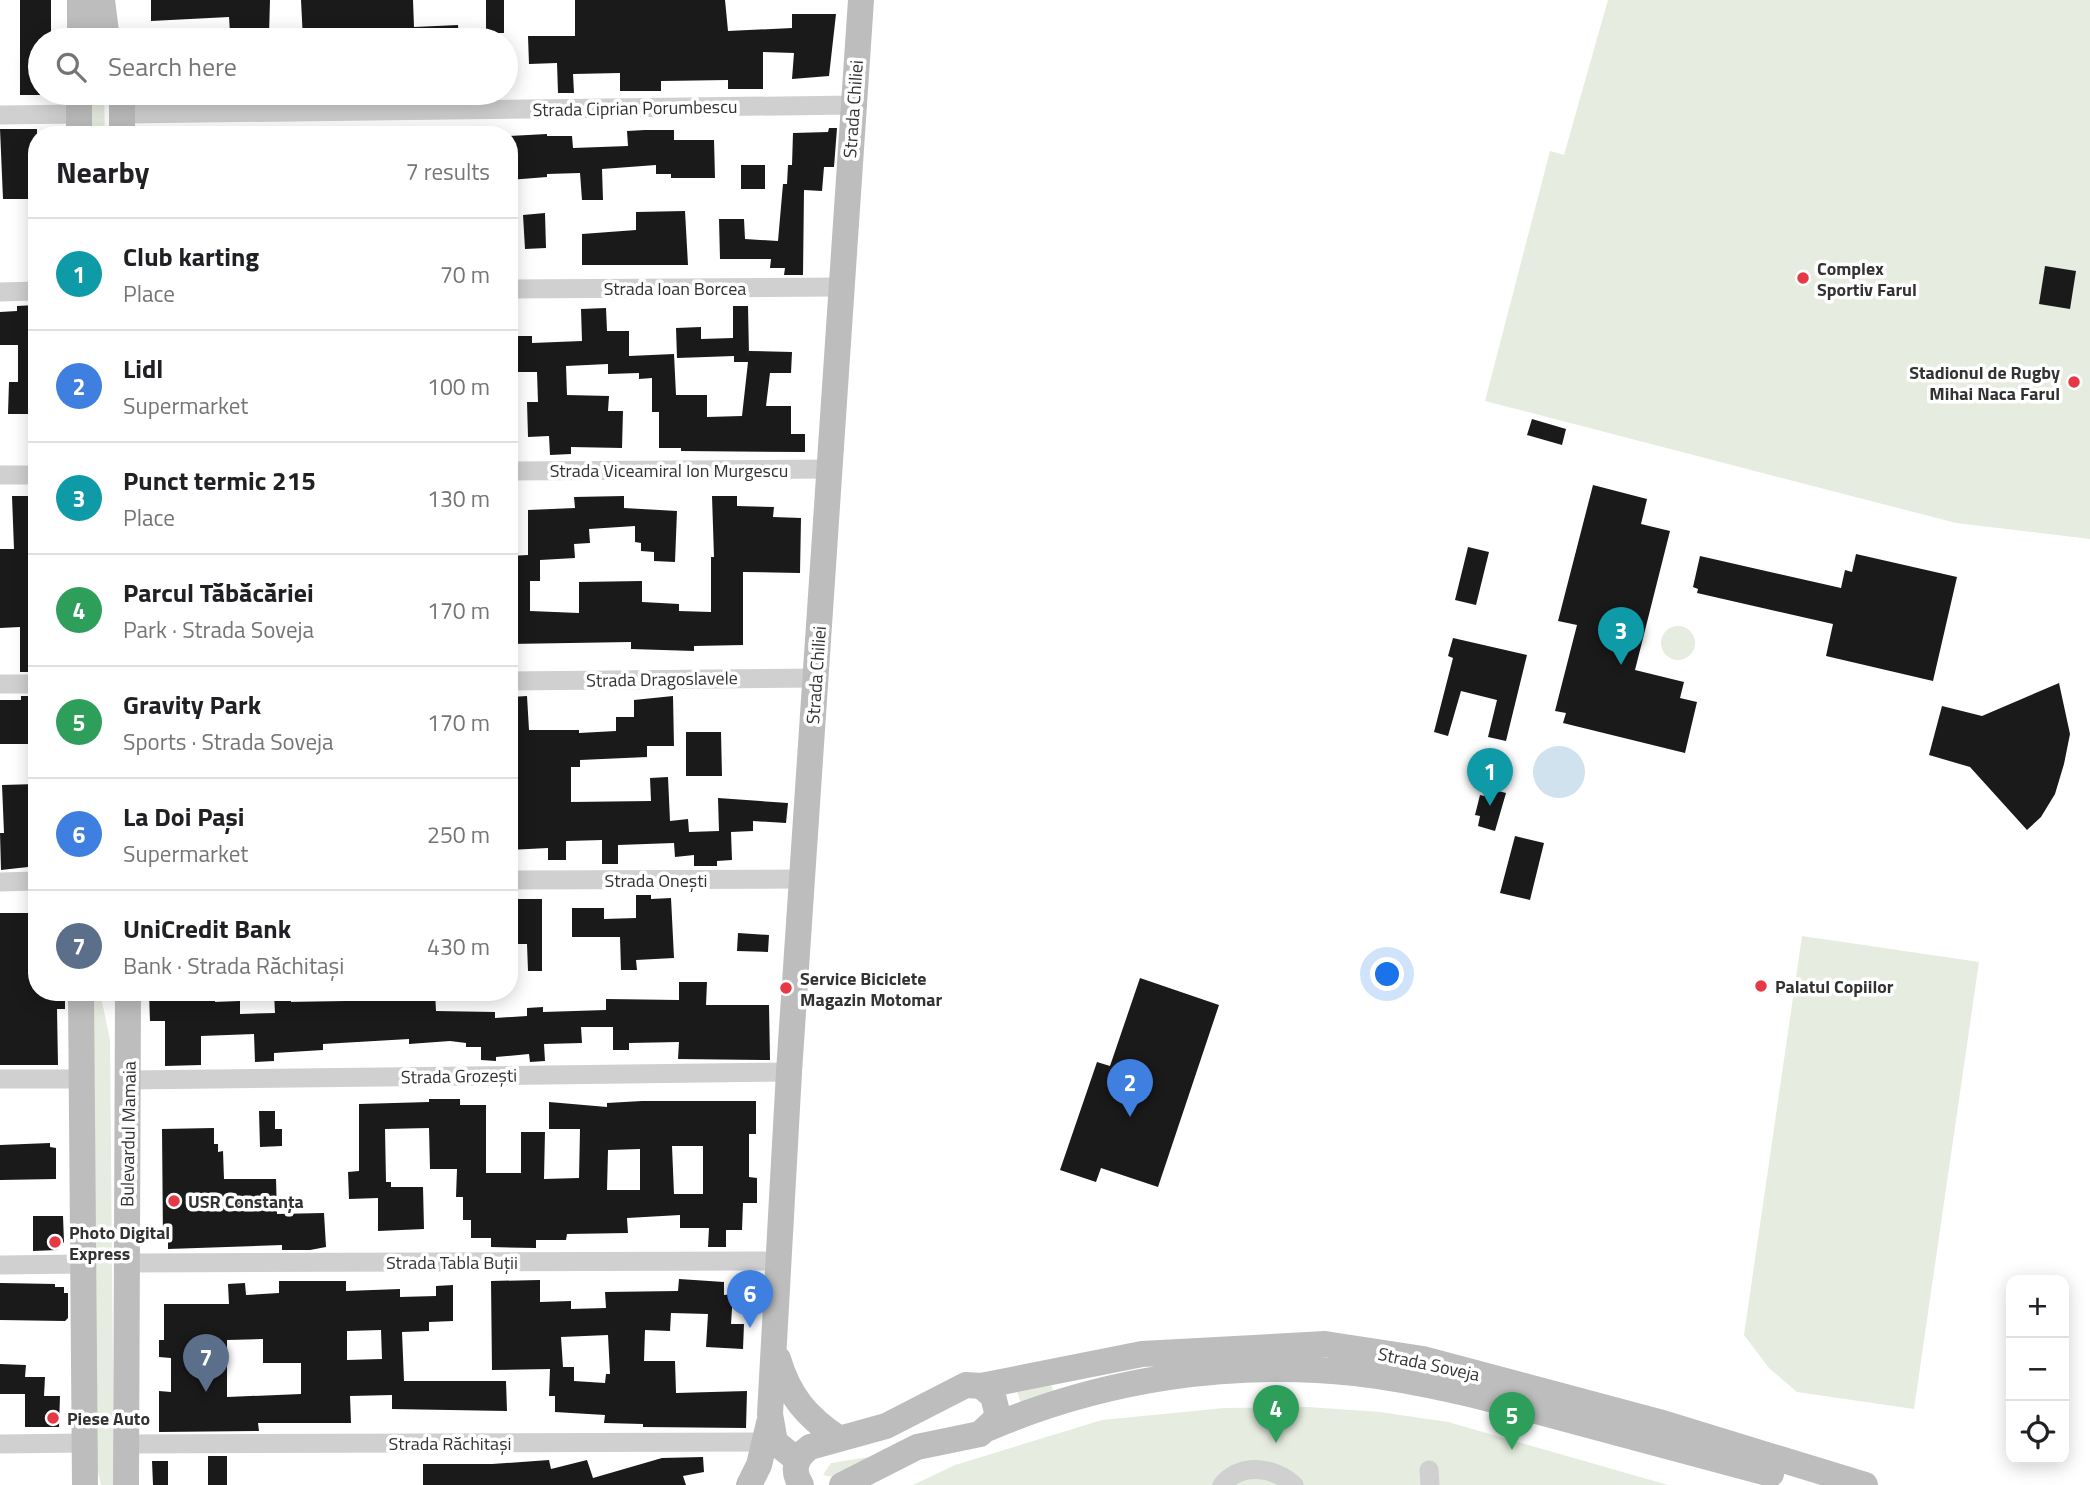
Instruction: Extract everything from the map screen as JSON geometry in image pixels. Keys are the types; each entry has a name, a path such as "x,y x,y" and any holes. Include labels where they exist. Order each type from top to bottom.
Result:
{"main road":[{"path":"80,0 80,28"},
{"path":"102,0 106,28"},
{"path":"121,0 122,28"},
{"name":"Strada Chiliei","path":"770,1442 789,1072 860,0"},
{"path":"80,1001 85,1485"},
{"path":"125,1001 130,1020"},
{"name":"Bulevardul Mamaia","path":"126,1485 129,1001"},
{"name":"Strada Soveja","path":"798,1470 810,1447 898,1422 966,1385 981,1386 1164,1351 1325,1344 1423,1359 1659,1422 1865,1485"},
{"name":"Strada Chiliei","path":"775,1350 796,1402 808,1416 838,1438"},
{"name":"Strada Soveja","path":"842,1485 910,1450 980,1434 1060,1400 1134,1383 1210,1371 1318,1371 1358,1374 1485,1398 1809,1485"},
{"path":"981,1386 995,1401 997,1412 989,1428"},
{"path":"749,1485 770,1442 798,1470 768,1485"}],"street":[{"name":"Strada Ciprian Porumbescu","path":"120,108 854,105"},
{"path":"0,115 79,114"},
{"name":"Strada Ioan Borcea","path":"518,289 841,287"},
{"path":"0,292 28,291"},
{"name":"Strada Viceamiral Ion Murgescu","path":"518,471 830,469"},
{"path":"0,475 28,475"},
{"name":"Strada Dragoslavele","path":"518,681 816,678"},
{"path":"0,684 28,684"},
{"name":"Strada Onești","path":"518,880 802,879"},
{"path":"0,882 28,881"},
{"name":"Strada Grozești","path":"128,1080 789,1072"},
{"path":"0,1079 81,1079"},
{"name":"Strada Tabla Buții","path":"127,1264 778,1261"},
{"path":"0,1265 82,1264"},
{"name":"Strada Răchitași","path":"126,1444 770,1442"},
{"path":"0,1444 84,1443"},
{"path":"1222,1485 1237,1472 1251,1469 1269,1470 1294,1485"}],"shaded area":[{"name":"Complex Sportiv Farul","path":"1608,0 2090,0 2090,539 1956,523 1485,401 1550,151 1564,155"},
{"path":"88,105 104,105 105,126 88,126"},
{"path":"1678,626 1690,631 1695,643 1690,655 1678,660 1666,655 1661,643 1666,631"},
{"path":"1802,936 1979,962 1914,1409 1797,1392 1769,1368 1744,1335"},
{"path":"93,1001 102,1001 110,1040 114,1485 101,1485 90,1439"},
{"path":"1051,1383 1054,1395 1021,1404 1017,1391"},
{"path":"1307,1407 1380,1412 1448,1422 1668,1485 913,1485 955,1465 1102,1420 1224,1408"},
{"path":"869,1457 833,1477 823,1475 831,1463"}],"water":[{"path":"1559,746 1578,753 1585,772 1578,791 1559,798 1540,791 1533,772 1540,753"}],"building":[{"path":"20,0 51,0 51,28 28,28 28,95 20,95"},
{"path":"151,0 270,0 269,28 230,28 229,17 151,21"},
{"path":"301,0 413,0 414,27 458,25 458,28 302,28"},
{"path":"486,0 504,0 504,28 486,28"},
{"path":"575,0 725,0 728,31 792,28 792,14 836,14 829,76 792,79 794,53 763,52 763,89 728,89 728,80 661,81 661,91 620,91 620,73 573,74 574,93 558,93 557,63 529,64 528,36 575,36"},
{"path":"829,128 837,128 834,167 824,167 822,191 804,190 803,275 784,275 785,268 770,268 771,259 720,259 719,219 744,219 745,239 778,241 783,184 787,184 788,165 792,165 793,133 828,132"},
{"path":"0,129 28,129 28,199 3,199"},
{"path":"674,130 674,140 714,140 715,178 671,178 671,174 656,174 656,165 602,169 603,200 582,200 580,173 547,174 547,177 518,179 518,136 572,136 573,148 628,146 627,131"},
{"path":"741,165 765,165 765,189 741,189"},
{"path":"685,211 688,265 582,265 582,234 636,230 636,212"},
{"path":"545,213 546,248 525,249 523,215"},
{"path":"2045,266 2076,271 2070,309 2039,304"},
{"path":"28,305 28,414 8,414 9,382 18,382 18,345 0,345 0,312 17,311 17,306"},
{"path":"733,306 748,306 749,355 749,351 792,352 791,373 770,373 766,406 791,406 791,434 805,434 805,452 681,451 681,448 659,448 659,412 652,412 652,378 639,379 639,373 608,374 608,364 566,366 567,395 609,396 608,411 623,411 622,448 571,447 571,454 550,455 549,436 528,437 527,402 538,402 537,372 518,372 518,336 532,336 532,343 582,341 581,309 606,308 607,331 629,331 629,356 674,354 676,395 707,395 707,417 742,416 748,362 734,362 734,356 677,358 676,328 701,327 701,339 733,338"},
{"path":"1532,419 1566,429 1562,445 1527,435"},
{"path":"1593,485 1647,499 1641,524 1670,531 1635,670 1684,682 1680,698 1697,702 1685,753 1563,723 1566,713 1555,711 1577,625 1558,621"},
{"path":"12,496 28,496 28,672 20,672 20,627 0,628 0,549 14,549"},
{"path":"624,496 624,508 677,511 675,562 654,561 654,552 641,551 641,543 635,542 635,526 589,529 590,543 574,544 575,558 540,560 540,581 530,581 530,611 579,613 579,582 642,581 642,602 679,604 679,611 711,612 711,557 714,557 712,496 737,496 737,506 774,507 773,517 801,518 800,573 743,572 743,645 694,646 694,651 631,649 631,642 518,644 518,556 528,555 528,510 575,508 574,497"},
{"path":"1468,547 1489,552 1476,605 1455,600"},
{"path":"1856,554 1957,577 1933,681 1826,656 1833,624 1697,593 1698,589 1693,587 1700,556 1841,588 1845,570 1852,572"},
{"path":"1453,638 1527,655 1506,741 1488,737 1497,700 1461,691 1448,736 1434,732 1453,658 1448,656"},
{"path":"2059,683 2070,734 2064,764 2055,794 2041,817 2027,830 1970,767 1929,755 1942,706 1982,716"},
{"path":"21,696 28,696 28,744 0,744 0,700 21,700"},
{"path":"527,696 529,730 579,730 579,733 616,731 616,717 634,717 634,700 673,696 674,746 647,746 647,757 580,760 580,767 571,767 571,802 651,801 650,778 668,777 670,821 688,819 689,832 719,831 718,798 788,803 786,823 753,821 753,831 731,832 732,860 717,861 717,866 694,866 694,855 675,857 674,843 618,845 618,864 602,864 602,840 566,841 566,860 548,860 548,848 518,850 518,697"},
{"path":"686,732 721,732 722,776 686,776"},
{"path":"28,784 28,867 1,870 0,833 4,833 2,785"},
{"path":"1487,788 1506,793 1495,831 1478,826 1480,816 1475,815 1480,795 1484,796"},
{"path":"1515,836 1544,843 1530,900 1500,893"},
{"path":"636,895 651,895 651,899 671,898 674,958 636,960 637,970 621,970 620,937 572,937 572,908 604,908 604,919 636,918"},
{"path":"518,899 542,899 542,971 528,971 527,944 518,944"},
{"path":"0,913 28,913 28,1001 65,1001 65,1009 57,1009 58,1065 0,1065"},
{"path":"738,933 769,935 768,952 737,951"},
{"path":"1140,978 1219,1005 1158,1187 1101,1168 1096,1182 1060,1170 1097,1062 1110,1066"},
{"path":"679,982 707,982 706,1005 769,1005 770,1060 678,1059 679,1042 629,1043 629,1050 613,1050 613,1027 581,1027 582,1043 544,1044 545,1061 530,1062 529,1054 496,1057 496,1061 481,1060 481,1047 466,1047 466,1043 450,1041 409,1044 409,1039 323,1044 323,1050 274,1053 274,1061 255,1062 254,1034 201,1036 201,1065 165,1066 165,1021 150,1021 149,1001 240,1001 240,1014 275,1013 274,1001 435,1001 436,1011 495,1012 495,1018 527,1016 527,1008 543,1007 543,1012 606,1010 606,999 679,1000"},
{"path":"429,1099 460,1099 460,1105 486,1105 486,1173 521,1173 521,1132 545,1132 544,1179 579,1178 580,1129 549,1129 549,1102 607,1107 607,1103 642,1101 756,1101 756,1134 749,1134 749,1177 757,1178 757,1203 743,1203 742,1230 726,1230 726,1247 708,1247 709,1228 680,1228 680,1215 627,1218 628,1233 567,1234 566,1240 536,1240 536,1248 491,1247 491,1238 471,1238 471,1220 463,1220 463,1197 456,1197 457,1169 430,1169 429,1128 385,1129 386,1182 391,1182 391,1187 423,1187 424,1229 378,1231 378,1198 349,1199 348,1172 359,1171 359,1104 429,1102","holes":["672,1146 703,1146 703,1194 674,1194","640,1149 640,1190 607,1190 608,1150"]},
{"path":"259,1111 275,1111 275,1129 282,1129 282,1146 260,1147"},
{"path":"214,1128 214,1144 218,1144 218,1152 223,1151 224,1179 276,1179 277,1214 324,1213 326,1247 310,1250 282,1250 282,1245 168,1249 168,1241 163,1241 162,1129"},
{"path":"50,1143 50,1147 56,1148 56,1179 0,1180 0,1145"},
{"path":"33,1216 63,1216 64,1242 57,1250 33,1251"},
{"path":"679,1279 724,1282 724,1295 733,1294 731,1324 744,1324 743,1349 706,1347 708,1314 671,1313 670,1331 645,1330 644,1361 675,1361 676,1393 747,1391 746,1428 643,1427 643,1424 604,1423 605,1415 555,1412 555,1396 549,1396 550,1369 492,1370 491,1281 540,1280 540,1302 571,1301 571,1309 606,1308 605,1292 678,1291","holes":["608,1335 610,1374 606,1374 605,1383 574,1381 574,1367 563,1367 561,1337"]},
{"path":"279,1281 346,1281 346,1291 400,1289 400,1297 436,1296 436,1286 453,1285 453,1321 429,1322 429,1331 402,1332 404,1381 506,1381 507,1411 392,1409 392,1395 350,1396 351,1423 258,1423 259,1431 159,1432 159,1391 171,1392 171,1358 159,1357 159,1340 164,1340 164,1304 229,1304 228,1284 245,1283 246,1295 279,1293","holes":["381,1330 382,1359 347,1360 347,1331","263,1339 263,1363 301,1363 301,1394 227,1397 227,1340"]},
{"path":"0,1283 55,1284 55,1287 64,1287 64,1293 68,1293 68,1318 65,1321 0,1320"},
{"path":"0,1364 26,1365 25,1377 45,1377 44,1396 60,1396 59,1427 25,1427 25,1394 0,1394"},
{"path":"208,1456 227,1456 227,1485 208,1485"},
{"path":"703,1457 704,1472 683,1476 686,1485 423,1485 423,1464 492,1464 549,1460 551,1469 587,1460 593,1478 662,1458"},
{"path":"152,1461 168,1461 168,1485 153,1485"}],"place":[{"name":"Complex Sportiv Farul","path":"1803,278"},
{"name":"Stadionul de Rugby Mihai Naca Farul","path":"2074,382"},
{"name":"Punct termic 215","path":"1621,665"},
{"name":"Club karting","path":"1490,806"},
{"name":"Palatul Copiilor","path":"1761,986"},
{"name":"Service Biciclete Magazin Motomar","path":"786,988"},
{"name":"Lidl","path":"1130,1117"},
{"name":"USR Constanța","path":"174,1201"},
{"name":"Photo Digital Express","path":"55,1242"},
{"name":"La Doi Pași","path":"750,1328"},
{"name":"UniCredit Bank","path":"206,1392"},
{"name":"Piese Auto","path":"53,1418"},
{"name":"Parcul Tăbăcăriei","path":"1276,1443"},
{"name":"Gravity Park","path":"1512,1450"}]}
